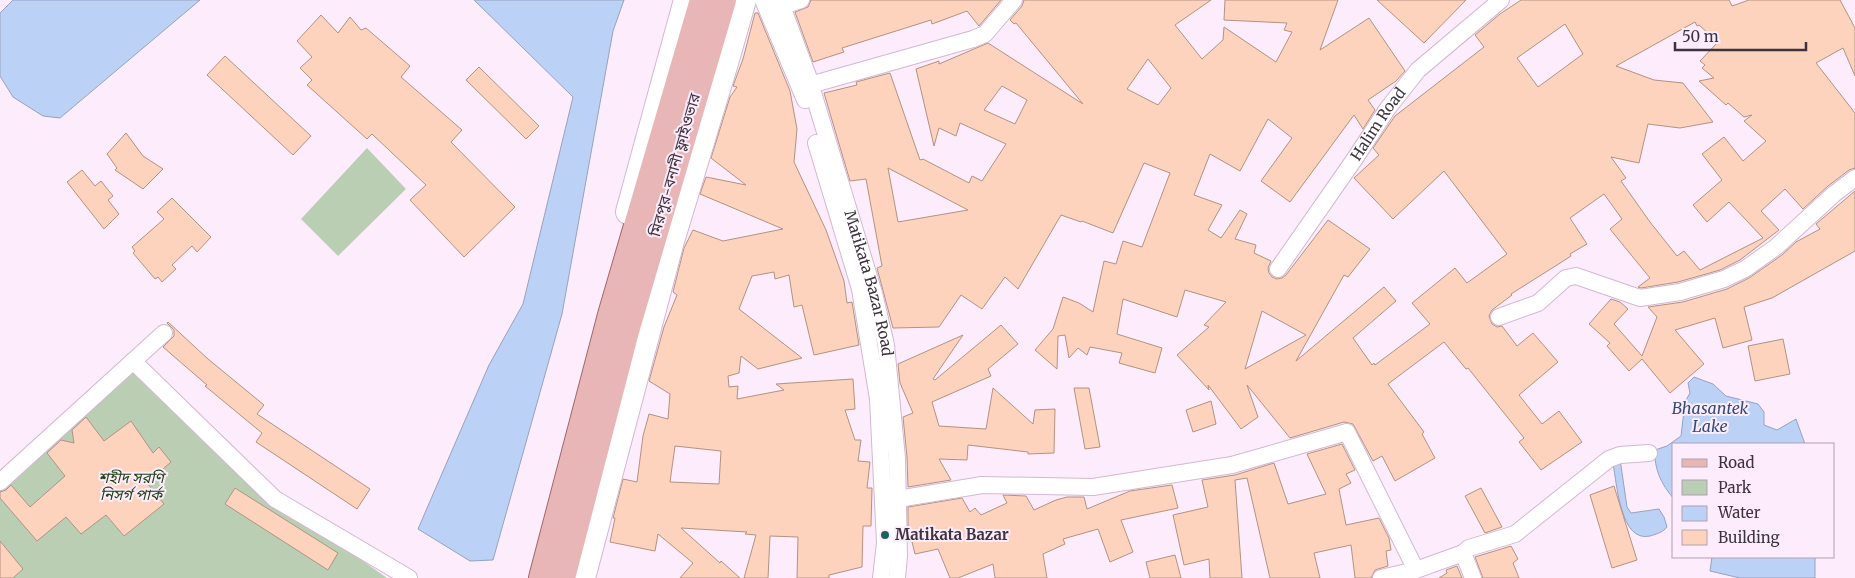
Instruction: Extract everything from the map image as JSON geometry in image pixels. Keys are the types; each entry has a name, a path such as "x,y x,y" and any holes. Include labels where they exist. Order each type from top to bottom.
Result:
{"main road":[{"path":"530,578 595,331 686,0"},
{"name":"মিরপুর-বনানী ফ্লাইওভার","path":"619,323 703,0"},
{"name":"মিরপুর-বনানী ফ্লাইওভার","path":"619,323 723,0"},
{"path":"582,578 672,240 744,0"},
{"path":"542,578 619,323"},
{"path":"562,578 619,323"}],"street":[{"name":"Matikata Bazar Road","path":"763,0 803,94 829,191 860,289 878,399 884,542 881,578"},
{"path":"780,3 801,0"},
{"path":"810,85 985,34 1014,0"},
{"name":"Halim Road","path":"1278,269 1356,158 1388,108 1418,70 1501,0"},
{"name":"Matikata Bazar Road","path":"780,3 810,85 874,293 886,345 897,458 900,556 897,578"},
{"path":"1499,317 1538,302 1566,278 1576,276 1640,298 1680,292 1724,280 1745,269 1776,247 1834,194 1855,178"},
{"path":"0,482 164,333"},
{"path":"133,361 275,498 409,578"},
{"path":"898,499 982,484 1093,487 1232,465 1347,432 1416,570"},
{"path":"1381,578 1416,570 1463,553 1469,548 1515,534 1609,460 1620,455 1649,453"},
{"path":"1463,553 1474,578"}],"green space":[{"path":"367,148 406,189 338,256 301,219"},
{"name":"শহীদ সরণি নিসর্গ পার্ক","path":"133,361 275,499 387,578 0,578 0,482"}],"water":[{"path":"13,0 200,0 60,118 43,116 13,97 0,76 0,13"},
{"path":"474,0 624,0 613,31 562,314 493,560 470,561 418,529 489,365 523,304 573,97"},
{"name":"Bhasantek Lake","path":"1694,377 1713,384 1726,396 1758,404 1764,412 1764,425 1777,430 1796,419 1805,443 1672,443 1672,497 1659,476 1655,450 1667,446 1681,436 1685,402 1690,393 1688,383"},
{"path":"1620,459 1627,507 1631,513 1659,509 1667,527 1662,532 1650,536 1640,536 1632,530 1626,521 1613,464"},
{"path":"1712,558 1815,558 1815,578 1740,578 1710,571"}],"building":[{"path":"811,0 1001,0 979,26 967,11 932,24 931,20 842,48 844,52 813,62 795,12 808,7"},
{"path":"1024,0 1211,0 1175,25 1202,59 1223,40 1224,27 1276,62 1292,32 1284,30 1287,23 1224,20 1225,0 1338,0 1320,50 1369,18 1405,71 1396,81 1368,100 1375,110 1363,129 1354,115 1290,202 1261,181 1292,138 1268,119 1240,171 1210,154 1194,195 1222,205 1208,230 1221,238 1240,210 1247,214 1235,239 1256,245 1254,253 1271,261 1268,268 1269,273 1277,279 1286,275 1328,220 1370,249 1348,277 1344,275 1296,361 1384,287 1396,301 1353,338 1372,365 1374,363 1375,365 1430,324 1412,303 1455,268 1467,283 1507,254 1444,171 1393,219 1354,178 1379,155 1373,148 1395,116 1484,47 1475,35 1500,14 1521,0 1729,0 1732,6 1749,0 1840,0 1855,28 1855,76 1843,48 1816,63 1855,113 1855,168 1849,170 1828,186 1803,209 1785,189 1761,211 1779,230 1740,260 1720,270 1678,282 1641,288 1638,287 1650,278 1610,229 1622,219 1604,194 1570,218 1587,244 1511,294 1492,310 1489,316 1492,324 1497,327 1502,326 1517,346 1533,333 1558,362 1519,395 1542,424 1559,411 1582,442 1541,470 1519,442 1524,438 1468,368 1466,369 1444,342 1388,384 1424,432 1422,434 1435,458 1395,481 1382,456 1373,461 1353,424 1344,422 1290,438 1247,385 1258,417 1241,429 1208,385 1209,390 1177,355 1209,327 1204,325 1226,302 1185,290 1177,317 1123,299 1117,334 1162,348 1155,373 1119,363 1122,353 1090,347 1087,355 1078,348 1069,358 1065,335 1058,336 1057,369 1035,350 1053,329 1063,297 1079,303 1093,312 1104,261 1116,264 1123,241 1142,247 1170,173 1144,163 1113,233 1061,215 1018,289 1005,277 982,309 961,295 939,327 893,328 877,268 882,266 866,179 850,181 824,93 857,85 856,82 890,73 920,160 923,159 969,183 972,176 982,181 1006,144 960,123 956,136 939,128 934,146 916,69 939,61 939,64 988,43 1083,104 1016,23 1014,24 1010,20 1022,6","holes":["1695,22 1697,26 1699,25 1718,42 1700,61 1705,65 1702,68 1714,78 1699,81 1726,105 1728,103 1744,117 1752,115 1744,121 1766,141 1743,161 1724,137 1702,154 1722,180 1693,205 1707,222 1729,202 1763,238 1700,270 1684,251 1677,256 1621,181 1626,178 1611,157 1639,163 1648,124 1680,128 1713,122 1683,83 1654,80 1616,66","1565,24 1583,54 1538,87 1517,58","1148,59 1171,88 1158,105 1127,89","1002,86 1027,100 1015,124 984,110","888,168 968,210 898,222","1262,311 1306,335 1245,369"]},
{"path":"1377,0 1466,0 1424,43"},
{"path":"755,13 758,13 790,91 797,129 794,162 826,230 844,281 847,303 852,302 859,345 814,355 802,305 794,307 789,275 775,279 774,272 752,276 739,309 802,358 758,369 741,356 739,373 728,376 729,387 738,386 737,399 784,390 776,384 853,379 855,409 845,410 855,440 861,440 858,461 870,462 867,488 872,488 871,526 863,526 862,567 829,575 829,578 797,578 798,537 770,536 768,578 744,578 756,535 745,534 747,532 681,528 740,578 680,578 693,563 658,534 655,551 610,542 615,518 613,518 623,479 637,482 643,436 649,414 668,419 670,394 649,381 664,327 677,295 673,292 684,248 693,230 723,241 783,229 700,194 706,177 746,185 711,158 730,97 737,87 733,86 743,59","holes":["675,446 721,451 719,484 670,482"]},
{"path":"321,15 338,33 350,17 361,30 366,28 410,66 401,77 462,130 451,142 515,207 464,257 410,200 426,185 372,134 367,139 307,85 312,80 300,68 312,57 297,41"},
{"path":"225,56 311,136 293,155 207,75"},
{"path":"479,67 539,126 526,139 466,80"},
{"path":"126,133 143,156 163,169 143,189 115,170 117,168 107,154"},
{"path":"82,170 95,186 101,181 113,196 108,200 119,214 104,229 67,182"},
{"path":"1855,191 1855,251 1772,298 1744,307 1752,340 1723,348 1715,318 1675,330 1704,364 1670,393 1642,359 1629,371 1607,346 1610,343 1589,324 1611,299 1620,302 1628,309 1614,324 1642,356 1657,317 1648,307 1683,302 1727,289 1749,278 1782,255 1796,242 1820,229 1816,224"},
{"path":"172,198 211,237 197,252 192,246 172,265 176,269 162,282 158,277 155,279 133,253 135,251 132,247 164,219 157,212"},
{"path":"168,322 208,359 264,405 257,414 370,489 357,509 256,442 262,433 205,386 207,385 163,347 174,336 174,330"},
{"path":"1001,325 1018,344 988,369 991,376 932,402 939,426 986,429 993,388 1033,424 1035,410 1055,409 1054,453 1028,454 1028,452 968,445 967,460 939,459 951,480 908,487 903,417 913,413 900,383 898,364 963,335 933,379 935,380"},
{"path":"1783,339 1790,374 1755,381 1748,346"},
{"path":"1074,388 1089,388 1100,447 1085,449"},
{"path":"1211,401 1216,424 1193,432 1186,410"},
{"path":"86,417 104,441 131,421 153,453 159,447 171,462 147,483 164,504 124,536 106,515 81,534 66,517 37,541 0,498 0,492 6,490 11,485 30,507 65,476 47,453 61,440 74,443 72,430"},
{"path":"1342,444 1355,470 1346,474 1351,483 1339,489 1346,525 1379,518 1389,538 1391,550 1386,551 1388,566 1375,570 1371,578 1355,578 1351,545 1314,553 1320,578 1270,578 1247,478 1235,480 1242,578 1210,578 1209,559 1184,565 1173,515 1208,507 1202,480 1235,475 1274,463 1288,504 1326,494 1307,454"},
{"path":"1172,485 1178,508 1121,520 1133,552 1110,562 1098,529 1063,539 1065,544 1043,554 1047,578 995,578 993,564 958,578 950,578 938,549 915,554 908,526 908,507 962,498 970,512 975,508 981,515 1007,503 1003,495 1026,496 1034,510 1067,497 1084,497 1087,509 1130,491"},
{"path":"1614,486 1637,560 1612,568 1590,495"},
{"path":"235,488 338,553 328,570 225,504"},
{"path":"1481,488 1502,527 1485,533 1465,496"},
{"path":"0,541 23,569 13,578 0,578"},
{"path":"1511,546 1518,559 1513,563 1519,578 1483,578 1475,557"},
{"path":"1175,555 1181,578 1150,578 1146,562"},
{"path":"1457,566 1462,578 1439,578 1447,573 1446,570"}],"place":[{"name":"Matikata Bazar","path":"885,535"}]}
